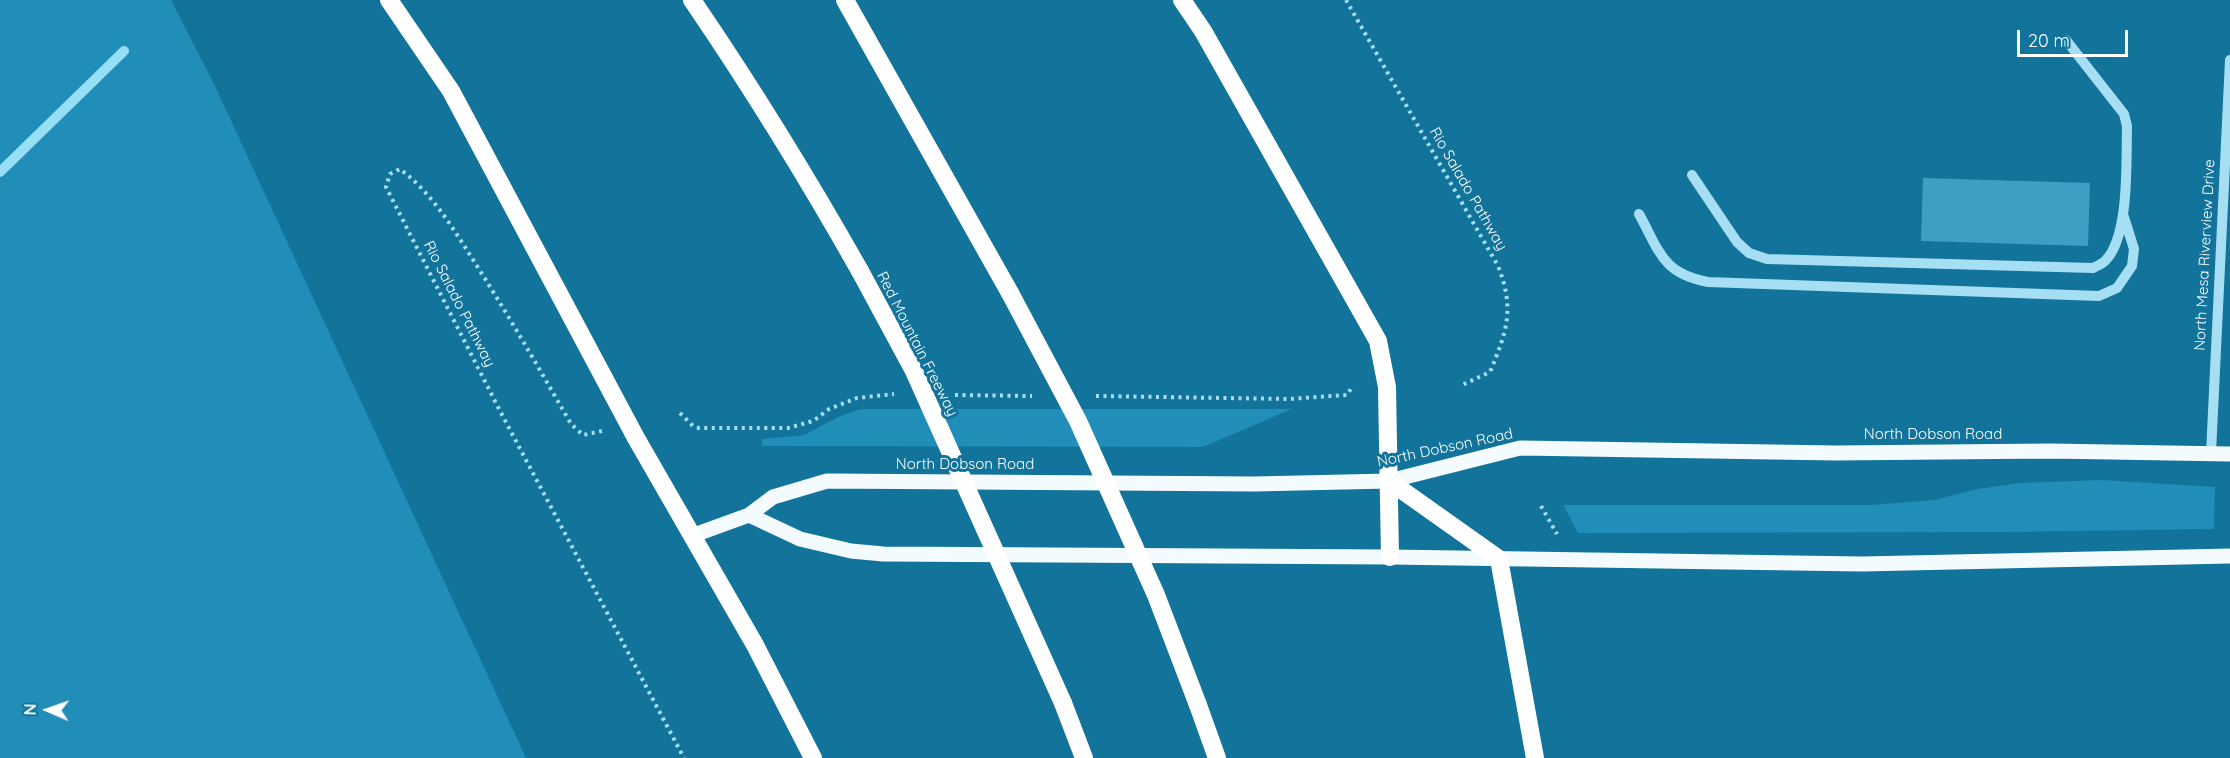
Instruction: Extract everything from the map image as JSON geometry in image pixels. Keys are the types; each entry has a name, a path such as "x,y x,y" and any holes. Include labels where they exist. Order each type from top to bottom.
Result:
{"highway":[{"path":"389,0 451,91 636,438 694,535 755,645 813,758"},
{"name":"Red Mountain Freeway","path":"692,0 830,218 914,371 1064,703 1084,758"},
{"path":"845,0 1010,293 1083,432 1156,595 1217,758"},
{"path":"1182,0 1203,31 1378,341 1387,387 1390,557"},
{"path":"1389,481 1499,559 1535,758"}],"main road":[{"name":"North Dobson Road","path":"694,535 749,516 773,497 827,481 1254,484 1389,481 1520,448 1836,453 2050,451 2230,454"},
{"path":"749,516 800,539 851,551 883,554 1390,557 1862,564 2230,556"}],"street":[{"path":"1692,175 1737,242 1749,253 1767,259 2093,268 2106,260 2113,249 2124,216 2127,126 2124,114 2066,40"},
{"name":"North Mesa Riverview Drive","path":"2211,453 2230,60"},
{"path":"1639,214 1663,259 1673,270 1689,279 1708,282 2100,296 2117,288 2132,266 2134,249 2124,216"}],"path":[{"name":"Rio Salado Pathway","path":"1346,0 1498,266 1506,286 1508,309 1505,334 1490,372 1460,386"},
{"name":"Rio Salado Pathway","path":"604,431 583,435 571,424 515,325 438,206 413,179 400,169 390,174 386,187 499,409 684,758"},
{"path":"1091,396 1289,399 1347,395 1352,387"},
{"path":"680,413 693,426 699,428 788,428 813,421 829,409 857,398 895,394"},
{"path":"953,394 1034,396"},
{"path":"1541,506 1558,536"}],"shaded area":[{"path":"0,0 171,0 215,86 526,758 0,758"},
{"path":"861,409 1292,409 1203,447 762,446 762,439 804,435 840,416"},
{"path":"2101,480 2215,487 2214,529 1578,533 1563,505 1870,505 1935,500 1977,489 2021,483"}],"building":[{"path":"1923,178 2090,183 2088,246 1921,241"}],"waterway":[{"path":"0,172 124,51"}]}
